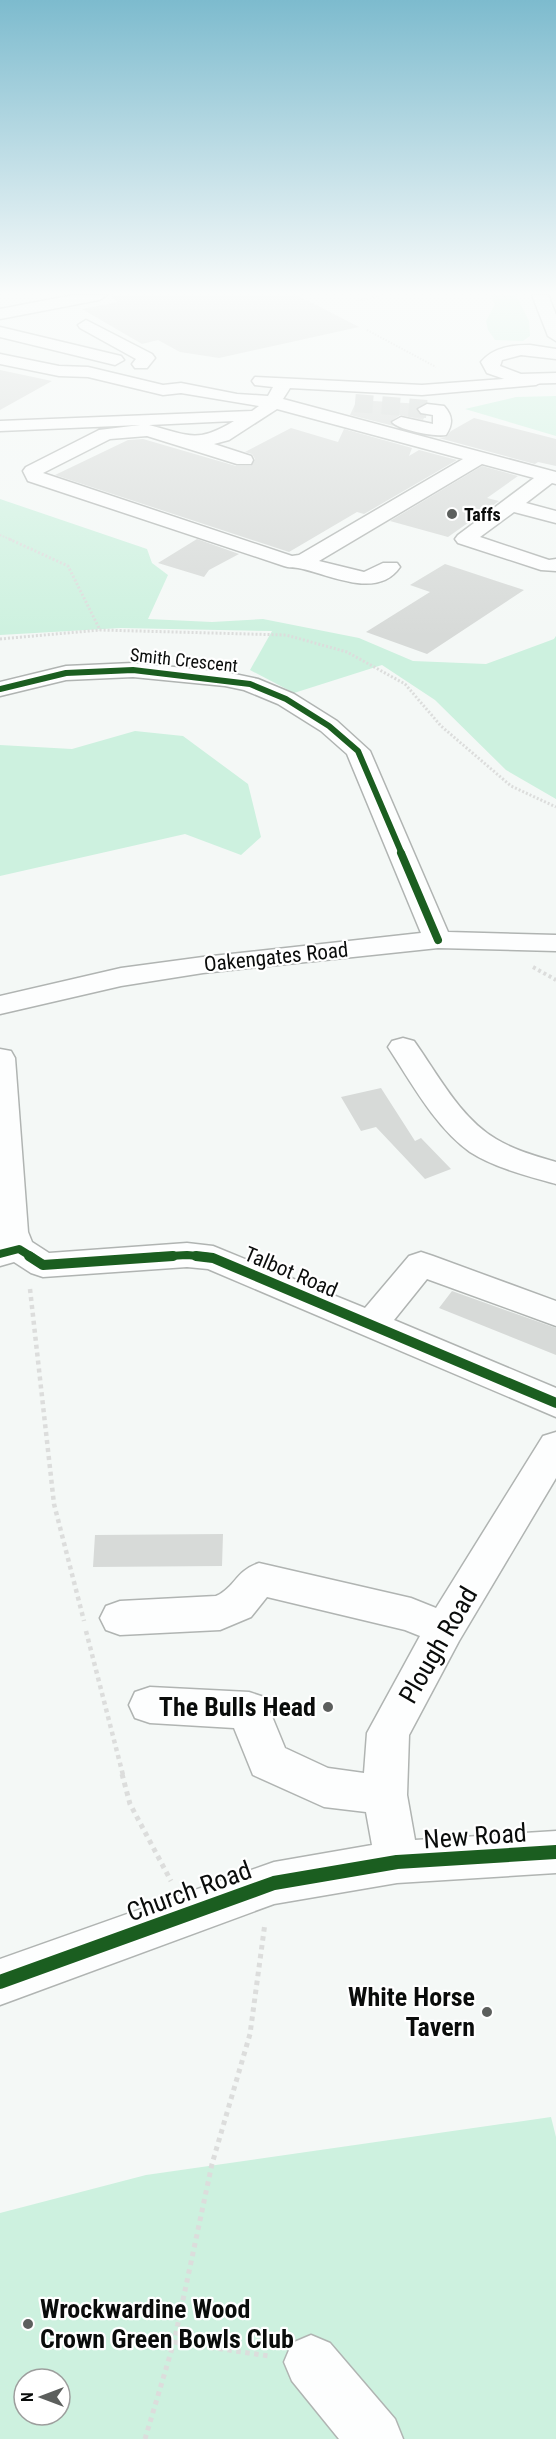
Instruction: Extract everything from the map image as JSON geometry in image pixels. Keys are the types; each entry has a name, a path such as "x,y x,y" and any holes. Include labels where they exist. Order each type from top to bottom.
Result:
{"street":[{"path":"194,443 222,436 257,415 275,409"},
{"path":"294,409 552,477"},
{"path":"346,409 439,431 443,421 442,414 438,410 428,409"},
{"path":"0,426 257,415"},
{"path":"244,460 148,430 106,434 33,471 35,477 51,482 36,488 34,494 176,541 210,535 280,560 304,561 317,567 364,578 371,577 390,567"},
{"path":"304,561 479,458"},
{"path":"552,477 465,539 548,566 556,566"},
{"path":"510,505 556,517"},
{"name":"Smith Crescent","path":"0,689 66,673 133,670 225,679 250,684 286,699 329,726 358,751 438,940"},
{"name":"Oakengates Road","path":"0,1005 121,977 191,966 438,940 536,945 556,943"},
{"path":"403,1047 475,1140 502,1154 556,1173"},
{"path":"0,1058 11,1232 21,1256"},
{"name":"Talbot Road","path":"21,1256 187,1255 213,1258 556,1403"},
{"path":"370,1325 421,1264 556,1314"},
{"name":"Plough Road","path":"398,1862 385,1795 388,1733 445,1629 556,1446"},
{"path":"120,1618 220,1613 237,1605 259,1579 411,1615 445,1629"},
{"path":"150,1705 249,1710 268,1761 324,1787 385,1795"},
{"name":"New Road","path":"398,1862 556,1852"},
{"name":"Church Road","path":"2,1974 188,1914 274,1883 398,1862"},
{"path":"311,2362 375,2439"}],"path":[{"path":"0,535 68,566 100,630"},
{"path":"0,639 100,630 286,634 347,652 405,684 441,726 511,786 556,807"},
{"path":"21,1256 30,1291 54,1504 130,1804 188,1914"},
{"path":"145,2439 174,2342 213,2164 250,2034 266,1917 274,1883"},
{"path":"174,2342 311,2362"}],"green space":[{"path":"465,409 556,409 556,436"},
{"path":"0,499 147,549 152,563 168,575 148,619 212,622 263,619 359,638 413,661 486,664 554,639 556,636 556,799 506,770 435,700 382,665 294,693 250,670 272,631 121,628 0,635"},
{"path":"135,731 183,736 248,784 261,837 241,855 185,834 0,876 0,745 72,749"},
{"path":"551,2117 556,2137 556,2439 0,2439 0,2213 146,2175"}],"building":[{"path":"353,409 417,409 425,416 423,420 400,415 390,422 394,426 350,415"},
{"path":"474,418 556,439 556,466 538,462 535,464 439,438 446,437 451,431"},
{"path":"291,428 338,442 344,429 412,448 409,456 419,450 457,460 364,514 357,512 289,552 55,475 128,440 143,439 236,466 251,466 255,459 252,454 245,452"},
{"name":"Taffs","path":"482,466 518,476 487,498 499,501 448,537 390,521"},
{"path":"197,539 239,554 209,570 204,577 158,563"},
{"path":"445,564 524,590 427,654 366,632 430,592 410,585"},
{"path":"381,1088 415,1141 421,1138 451,1169 425,1179 376,1127 361,1131 341,1097"},
{"path":"452,1291 556,1328 556,1355 439,1308"},
{"path":"223,1534 222,1566 93,1567 95,1535"}],"cycle path":[{"path":"0,689 66,673 133,670 225,679 250,684 286,699 329,726 358,751 438,940"},
{"path":"0,1254 19,1249 43,1265 187,1255 213,1258 556,1403"},
{"path":"0,1982 274,1883 397,1862 556,1852"}],"place":[{"name":"Taffs","path":"452,514"},
{"name":"The Bulls Head","path":"328,1707"},
{"name":"White Horse Tavern","path":"487,2012"},
{"name":"Wrockwardine Wood Crown Green Bowls Club","path":"28,2324"}]}
